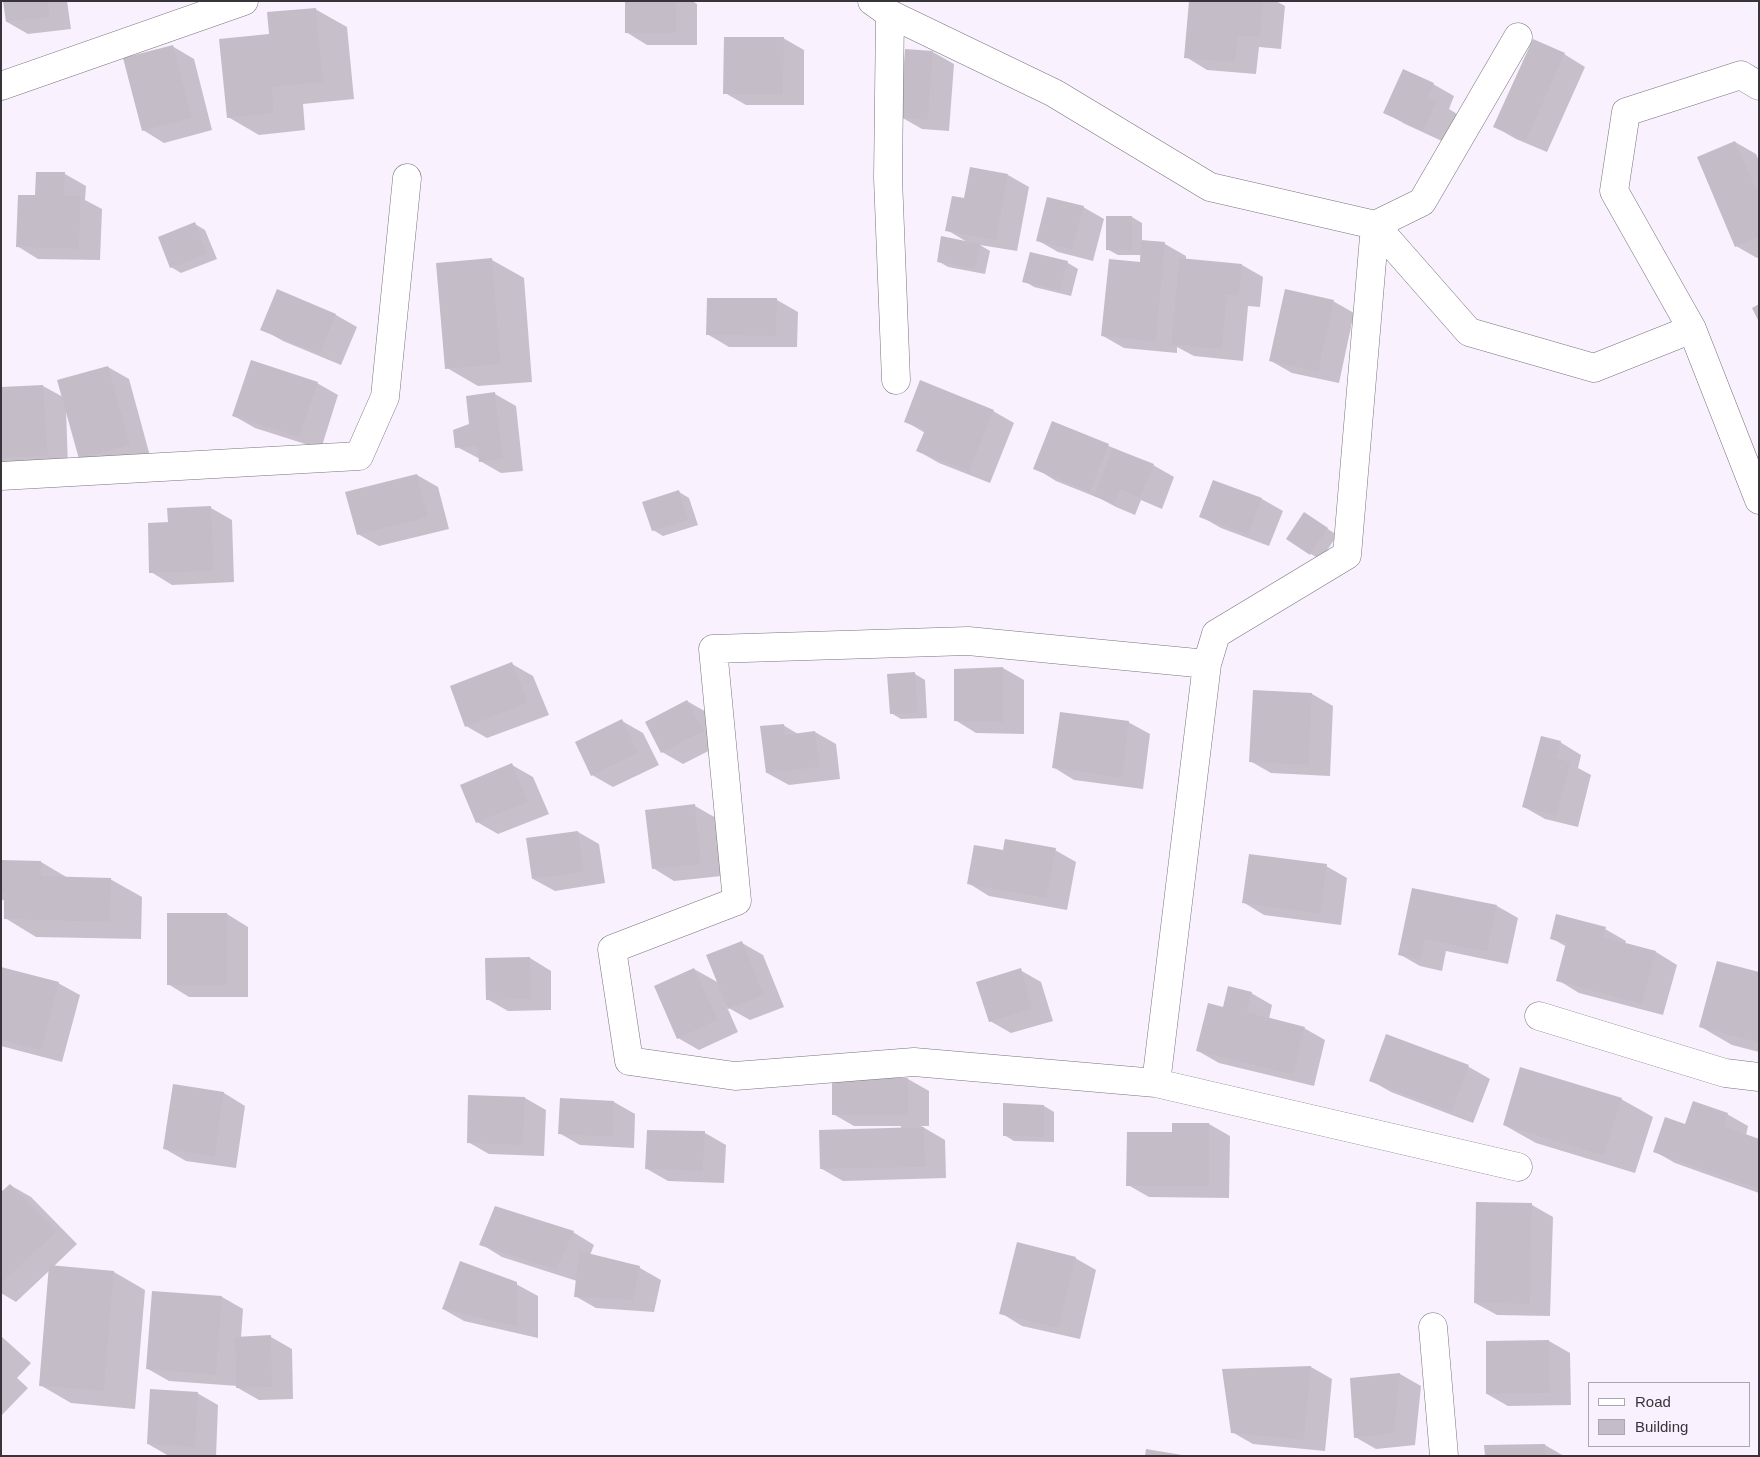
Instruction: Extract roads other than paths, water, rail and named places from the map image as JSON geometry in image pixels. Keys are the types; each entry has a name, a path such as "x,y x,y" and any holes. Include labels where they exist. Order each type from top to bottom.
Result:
{"street":[{"path":"1,86 244,1"},
{"path":"896,380 881,7 1054,93 1210,186 1375,225 1469,332 1594,368 1692,329"},
{"path":"1375,225 1422,202 1518,37"},
{"path":"1759,86 1741,75 1626,112 1614,191 1692,329 1759,500"},
{"path":"1,476 359,456 385,397 407,178"},
{"path":"1156,1083 1208,664 1216,634 1347,555 1375,225"},
{"path":"1208,664 968,642 713,649 736,901 612,950 629,1061 735,1076 914,1062 1156,1083 1518,1166"},
{"path":"1539,1016 1726,1073 1759,1077"},
{"path":"1432,1327 1444,1456"}]}
